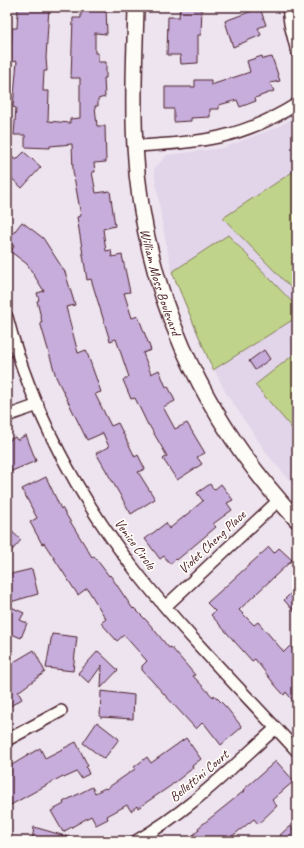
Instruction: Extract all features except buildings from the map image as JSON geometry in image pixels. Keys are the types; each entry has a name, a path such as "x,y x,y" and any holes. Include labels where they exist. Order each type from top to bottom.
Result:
{"street":[{"name":"William Moss Boulevard","path":"136,7 134,103 135,146 139,192 149,247 164,301 178,340 196,378 233,442 278,500 297,520"},
{"path":"288,7 290,24 297,52"},
{"path":"135,146 189,144 215,139 260,125 297,104"},
{"name":"Venice Circle","path":"7,317 22,365 38,405 64,460 86,498 124,555 166,606 297,751"},
{"path":"7,416 38,405"},
{"name":"Violet Cheng Place","path":"166,606 278,500"},
{"path":"7,740 61,711"},
{"name":"Bellettini Court","path":"136,841 168,821 198,799 276,728"}],"shaded area":[{"path":"297,116 297,489 268,455 226,393 200,341 172,272 162,222 154,169 167,155 223,148 278,127"}],"green space":[{"path":"297,169 297,294 223,218"},
{"path":"228,235 295,305 294,319 213,370 172,272"},
{"path":"297,352 297,434 255,385"}]}
